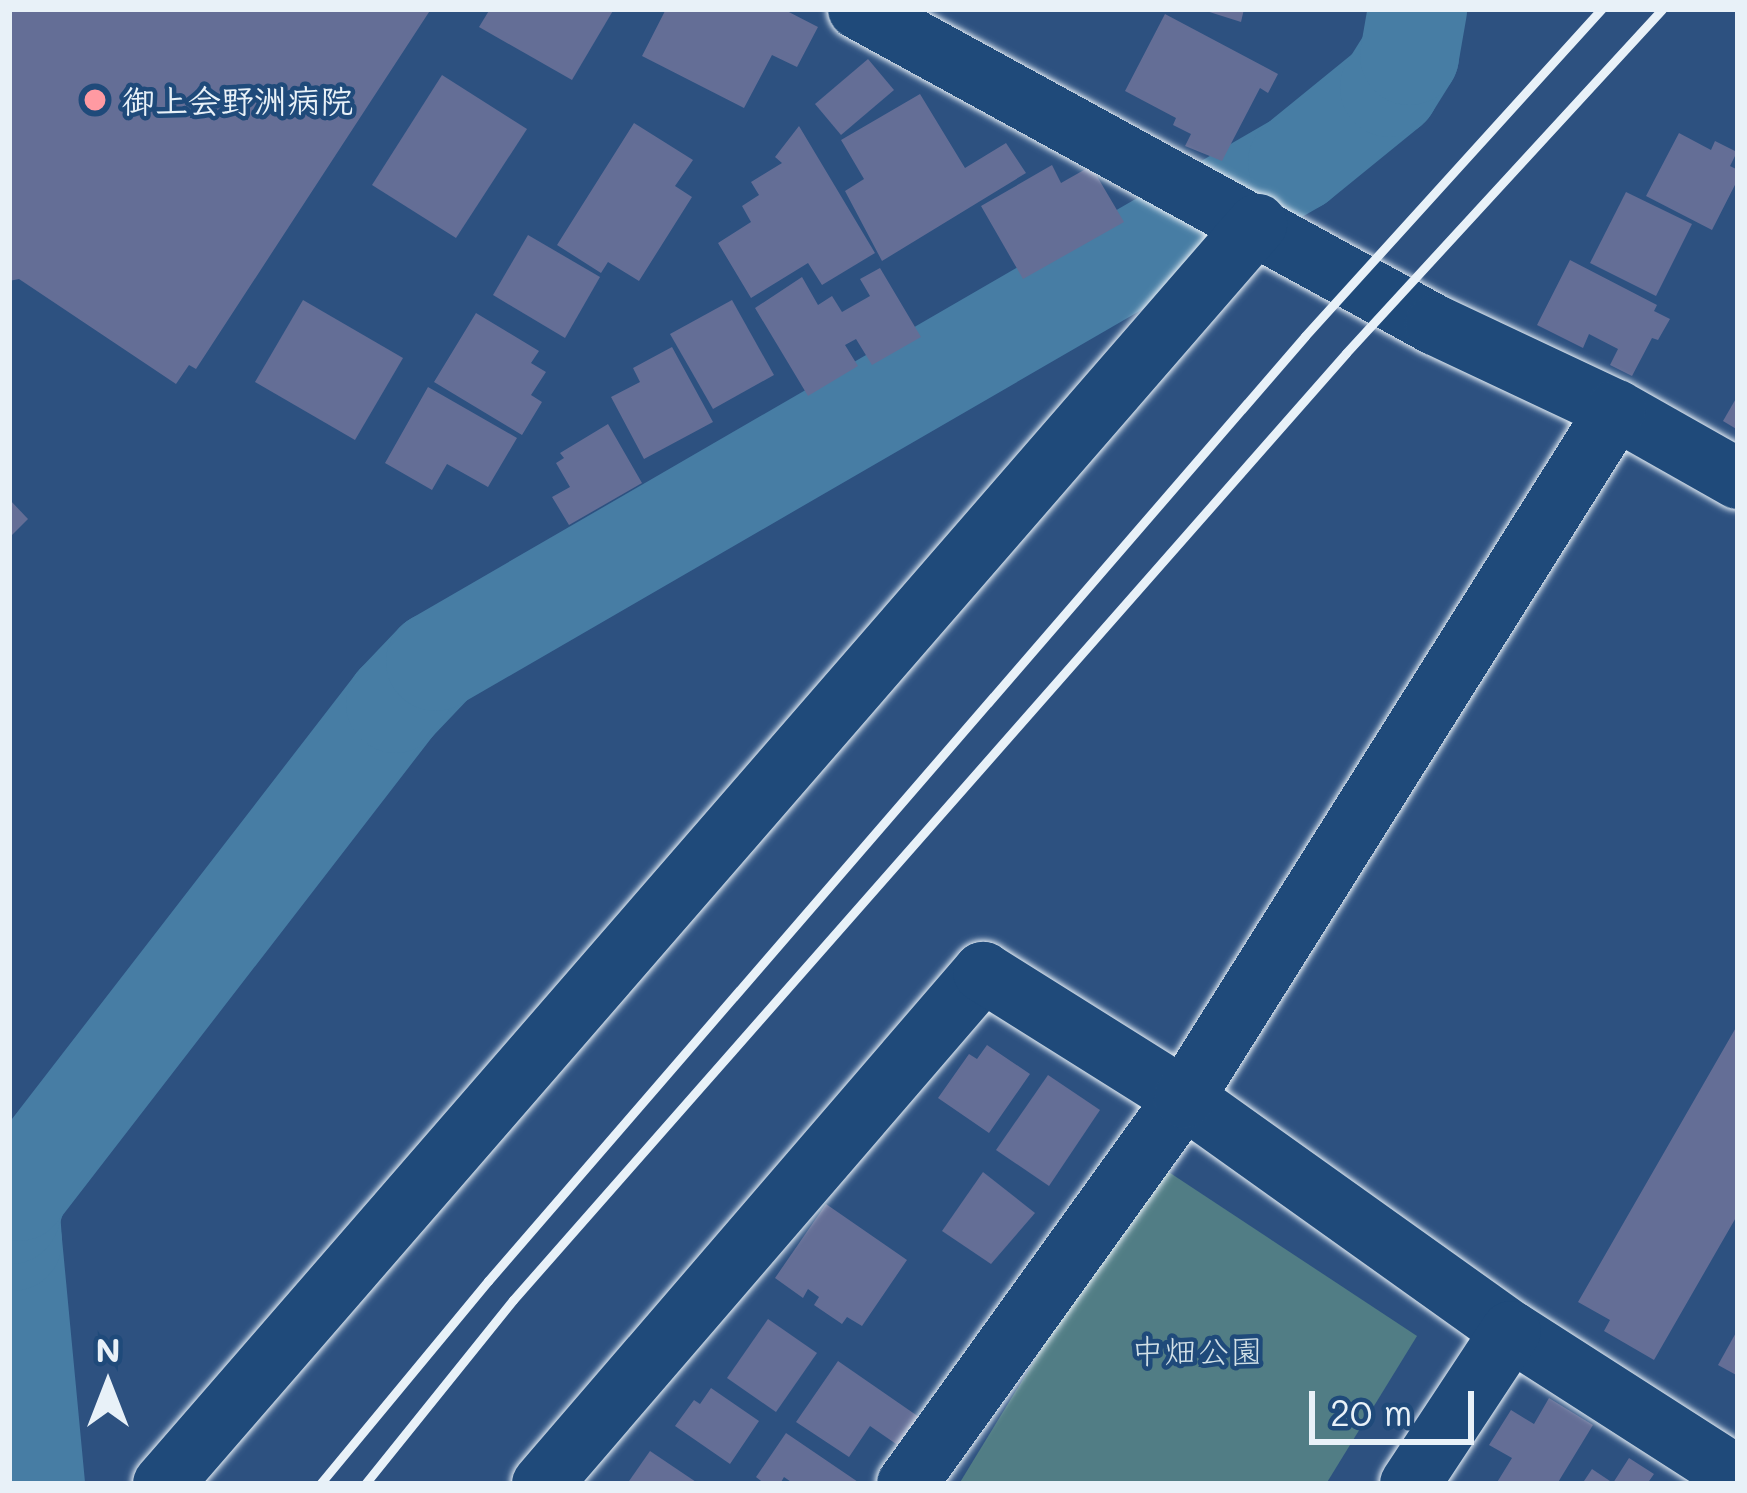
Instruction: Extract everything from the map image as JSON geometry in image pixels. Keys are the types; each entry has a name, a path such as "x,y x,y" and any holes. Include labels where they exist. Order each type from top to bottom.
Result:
{"street":[{"path":"858,9 1435,325 1616,410 1738,479"},
{"path":"163,1484 1257,224"},
{"path":"907,1484 1184,1099 1616,410"},
{"path":"542,1484 982,971 1184,1099 1511,1331 1738,1477"},
{"path":"1410,1484 1511,1331"}],"green space":[{"name":"中畑公園","path":"1155,1163 1417,1336 1326,1484 959,1484"}],"building":[{"path":"9,9 431,9 196,369 189,365 176,384 19,279 9,281"},
{"path":"490,9 614,9 572,80 479,27"},
{"path":"666,9 783,9 818,27 797,67 772,55 744,108 642,56"},
{"path":"1200,9 1244,9 1241,22"},
{"path":"1165,14 1278,74 1268,93 1260,88 1222,161 1185,146 1191,134 1173,125 1176,118 1125,91"},
{"path":"868,59 894,90 841,135 815,104"},
{"path":"442,75 527,129 456,238 372,185"},
{"path":"920,94 965,168 1006,143 1026,173 882,261 845,191 864,179 841,140"},
{"path":"634,123 693,160 675,186 692,197 639,281 608,262 601,273 557,245"},
{"path":"799,126 875,253 822,285 808,263 751,298 718,243 751,222 742,206 759,195 751,182 782,163 775,157"},
{"path":"1679,133 1711,150 1715,141 1737,152 1730,166 1738,170 1738,179 1712,230 1646,196"},
{"path":"1052,165 1061,183 1091,166 1124,222 1023,279 981,206"},
{"path":"1626,192 1692,224 1656,296 1590,263"},
{"path":"528,235 600,277 565,338 493,295"},
{"path":"1570,260 1657,305 1654,311 1670,319 1658,340 1652,338 1632,376 1610,365 1618,349 1589,334 1583,348 1537,325"},
{"path":"880,268 921,337 872,365 856,339 845,345 858,366 808,396 755,308 802,277 818,305 832,296 842,312 870,296 860,279"},
{"path":"303,300 403,358 355,440 255,382"},
{"path":"732,300 774,375 713,409 670,334"},
{"path":"476,313 539,351 531,363 546,372 531,395 542,402 522,435 434,382"},
{"path":"672,347 713,422 644,459 611,397 640,382 633,368"},
{"path":"428,387 517,438 488,487 447,464 432,490 385,463"},
{"path":"1738,395 1738,430 1723,421"},
{"path":"608,424 642,483 569,525 552,497 570,487 556,463 564,458 560,453"},
{"path":"9,499 28,519 9,538"},
{"path":"1738,1024 1738,1214 1654,1360 1604,1331 1610,1320 1578,1302"},
{"path":"987,1045 1030,1074 989,1133 938,1098 969,1054 977,1059"},
{"path":"1048,1075 1100,1110 1049,1186 996,1150"},
{"path":"983,1172 1035,1213 991,1264 942,1231"},
{"path":"826,1204 907,1260 862,1326 847,1317 842,1324 814,1305 819,1297 808,1289 803,1298 775,1278"},
{"path":"768,1319 817,1353 776,1412 727,1378"},
{"path":"1738,1329 1738,1376 1718,1365"},
{"path":"838,1361 919,1417 899,1446 870,1426 849,1457 796,1422"},
{"path":"711,1388 759,1421 730,1464 675,1426 694,1400 700,1404"},
{"path":"1549,1398 1593,1425 1557,1484 1496,1484 1512,1458 1489,1445 1511,1410 1534,1424"},
{"path":"786,1433 861,1484 794,1484 784,1477 780,1484 765,1484 756,1477"},
{"path":"650,1451 699,1484 627,1484"},
{"path":"1629,1458 1654,1474 1647,1484 1582,1484 1592,1469 1613,1483"}],"waterway":[{"path":"35,1484 10,1214 18,1191 395,703 435,661 1297,162 1389,87 1409,55 1417,9"}],"railway":[{"path":"320,1484 488,1281 1305,336 1602,9"},
{"path":"365,1484 513,1300 1346,353 1662,9"}],"place":[{"name":"御上会野洲病院","path":"95,100"}]}
